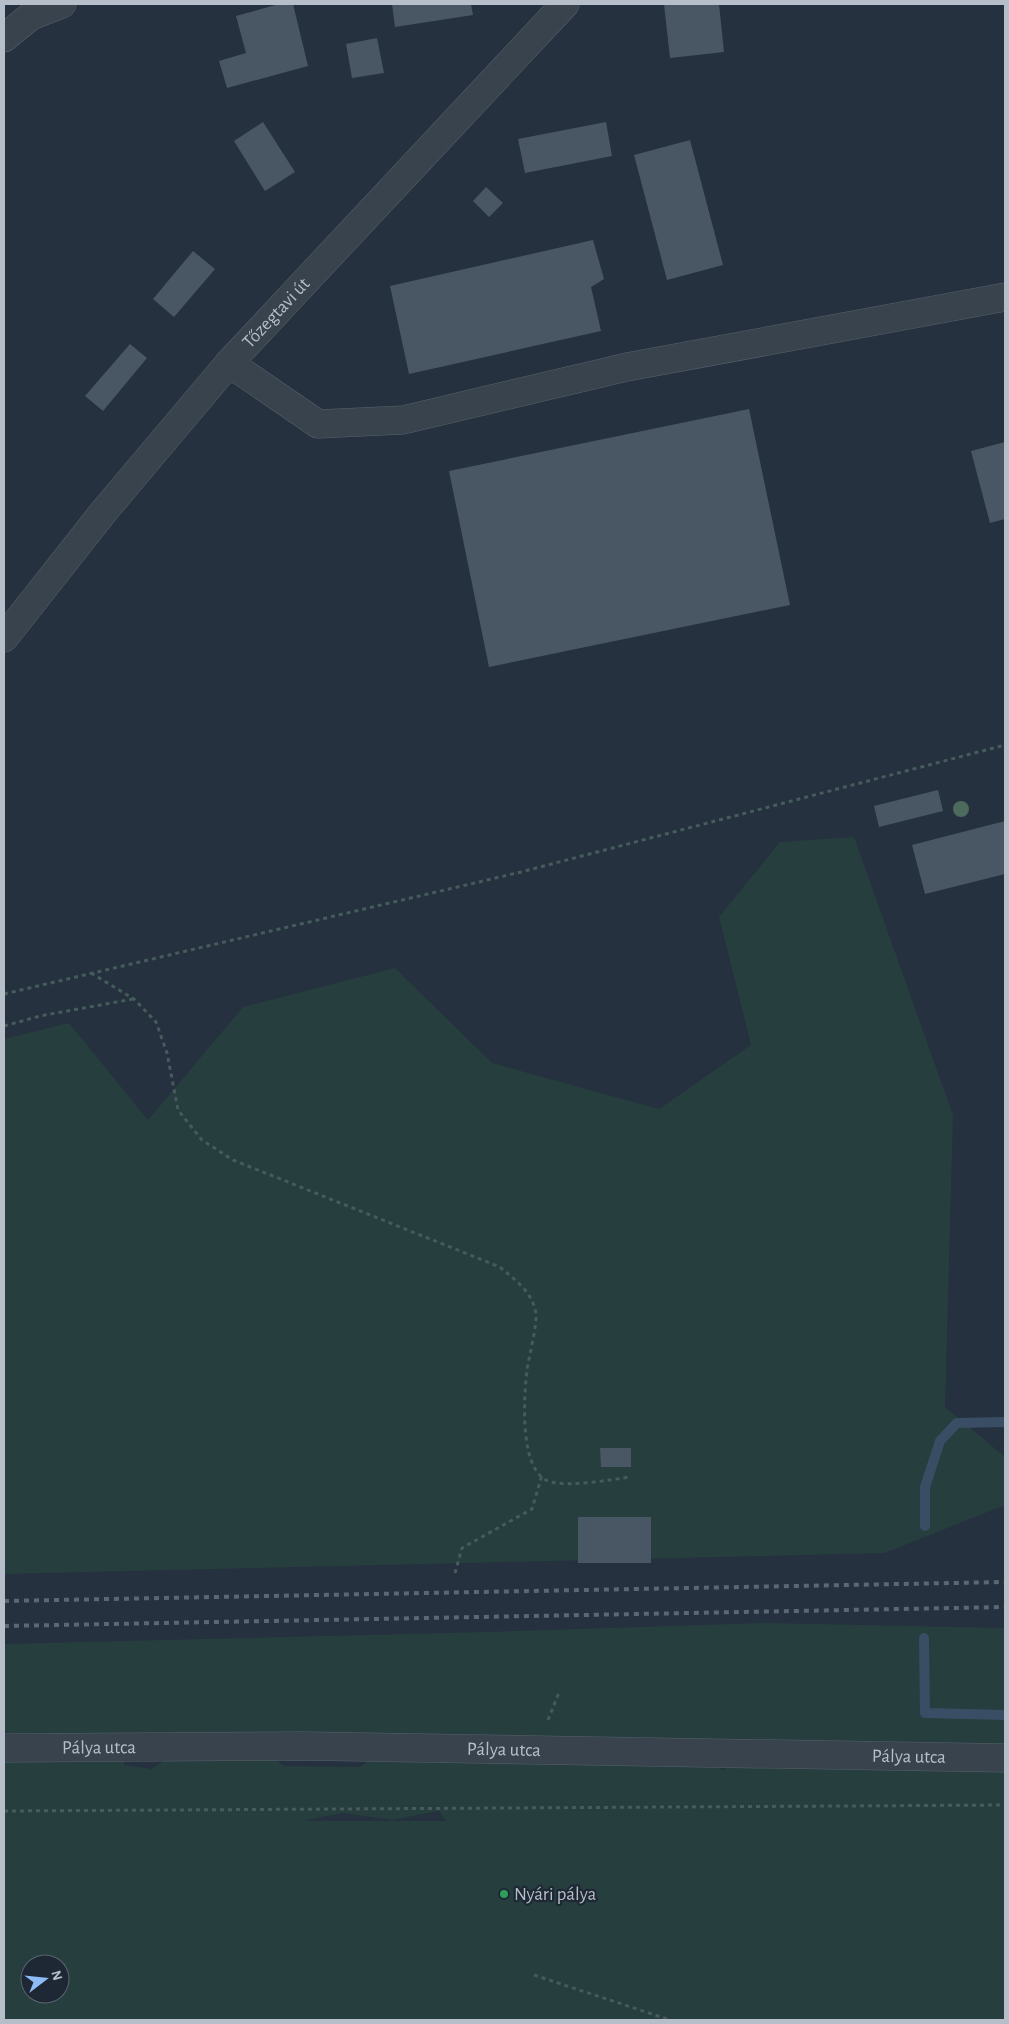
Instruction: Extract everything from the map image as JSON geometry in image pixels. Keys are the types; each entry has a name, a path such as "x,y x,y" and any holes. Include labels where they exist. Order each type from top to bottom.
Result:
{"street":[{"path":"4,38 31,16 62,4"},
{"name":"Tőzegtavi út","path":"4,638 105,510 229,363 565,4"},
{"path":"229,363 318,424 403,420 627,367 1005,297"},
{"name":"Pálya utca","path":"4,1748 302,1746 1005,1758"}],"path":[{"path":"4,994 521,872 1005,745"},
{"path":"91,973 134,999 156,1022 167,1053 178,1110 202,1140 233,1160 500,1267 527,1290 536,1314 527,1371 525,1436 533,1468 549,1482 579,1483 630,1477"},
{"path":"4,1026 40,1016 134,999"},
{"path":"455,1573 462,1548 532,1509 542,1475"},
{"path":"4,1810 1005,1804"},
{"path":"534,1975 670,2020"}],"green space":[{"path":"854,837 953,1115 945,1407 1005,1457 1005,1505 885,1553 4,1574 4,1039 69,1023 148,1120 243,1007 395,968 492,1063 659,1109 751,1045 719,917 780,842"},
{"path":"767,1623 1005,1628 1005,1745 712,1750 716,1767 724,1770 745,1751 1005,1766 1005,2020 4,2020 4,1757 125,1741 124,1765 152,1769 187,1744 269,1752 283,1766 360,1767 394,1745 409,1738 4,1733 4,1644","holes":["439,1811 446,1821 301,1821 343,1813 392,1820"]}],"building":[{"path":"279,4 293,4 308,66 227,88 219,61 246,53 236,16"},
{"path":"392,4 471,4 473,15 395,27"},
{"path":"664,4 719,4 724,52 670,58"},
{"path":"377,38 384,73 352,78 346,44"},
{"path":"263,122 295,172 265,191 234,141"},
{"path":"606,122 612,156 525,173 518,139"},
{"path":"690,140 723,265 667,280 634,155"},
{"path":"486,187 503,203 489,217 473,201"},
{"path":"593,240 604,279 591,287 601,331 409,374 390,286"},
{"path":"193,251 215,269 174,317 153,299"},
{"path":"130,344 147,358 103,411 85,396"},
{"path":"749,409 790,605 489,667 449,471"},
{"path":"1005,442 1005,519 990,523 971,451"},
{"path":"938,790 943,811 879,827 874,806"},
{"path":"1005,821 1005,874 925,894 912,845"},
{"path":"600,1448 631,1448 631,1467 601,1467"},
{"path":"578,1517 651,1517 651,1563 578,1563"}],"waterway":[{"path":"925,1526 925,1487 940,1441 957,1423 1005,1422"},
{"path":"924,1638 925,1713 1005,1715"}],"railway":[{"path":"4,1601 1005,1582"},
{"path":"4,1626 1005,1607"}],"place":[{"name":"Nyári pálya","path":"504,1894"}]}
